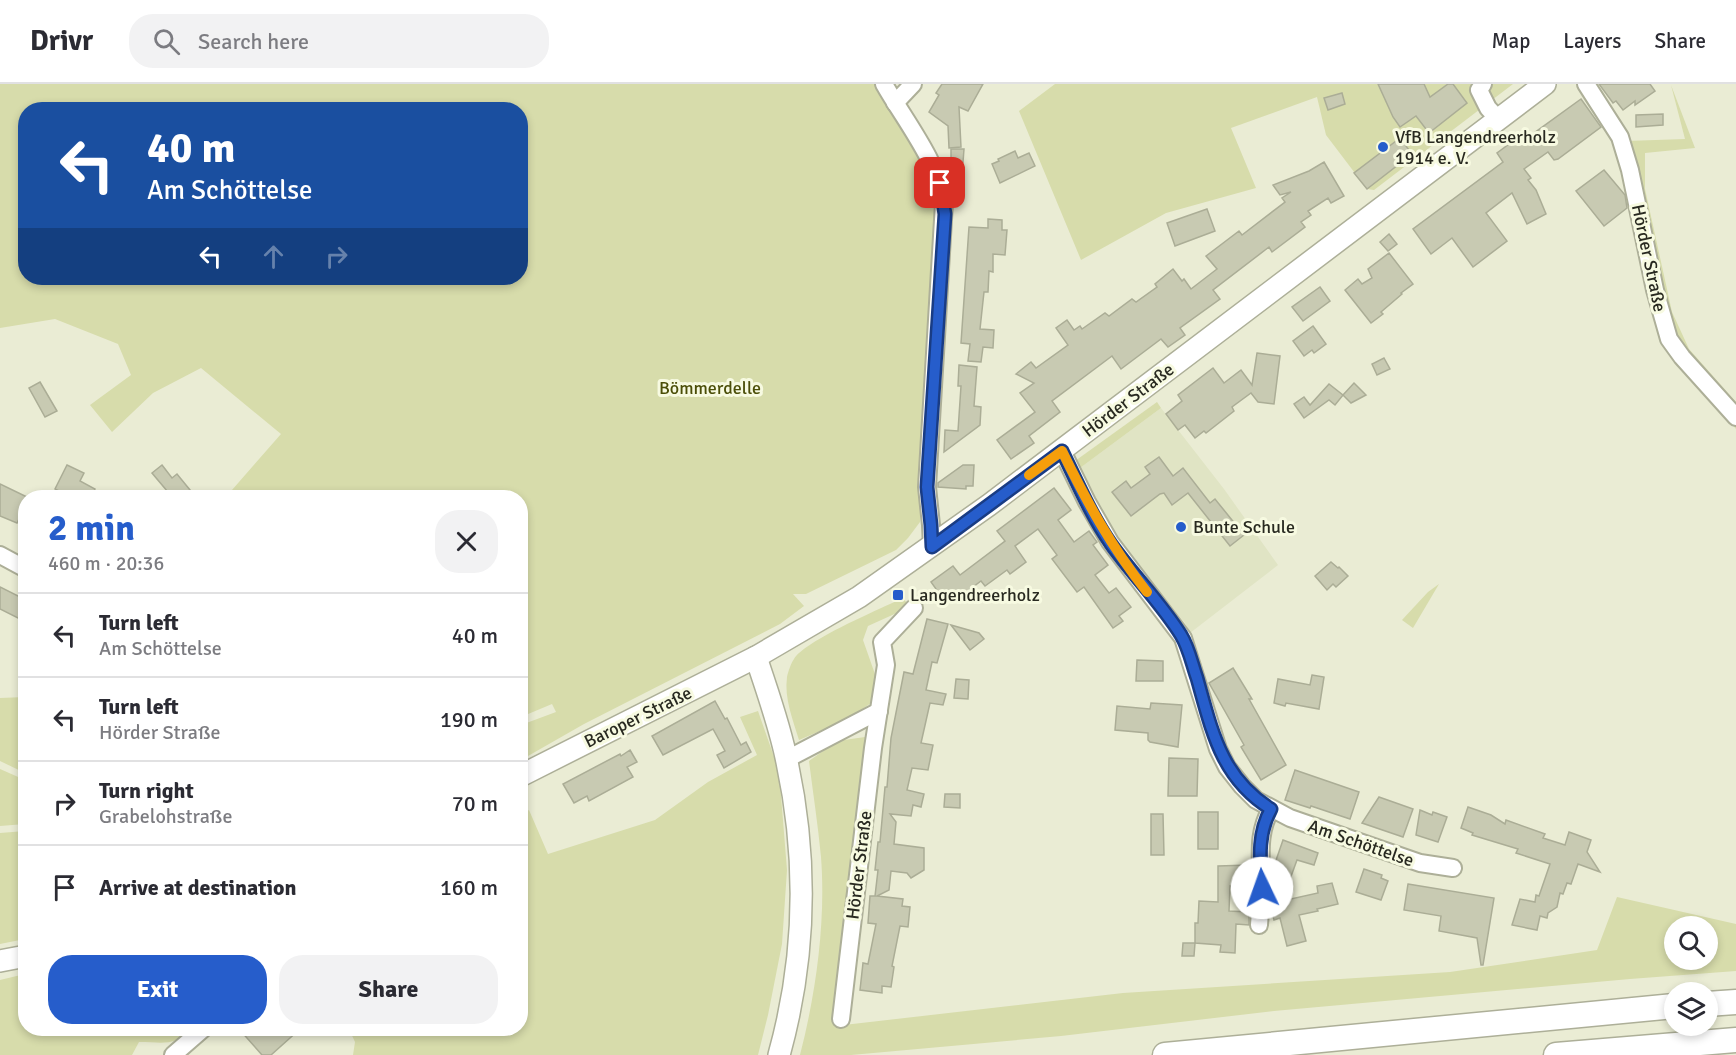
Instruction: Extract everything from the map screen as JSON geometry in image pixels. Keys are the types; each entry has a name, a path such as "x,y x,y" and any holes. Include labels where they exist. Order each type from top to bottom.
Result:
{"highway":[{"path":"1718,1003 1736,1002"},
{"path":"1164,1055 1664,1007"},
{"path":"1556,1055 1736,1040"}],"main road":[{"name":"Hörder Straße","path":"756,657 859,597 932,547 1545,84"},
{"path":"756,657 787,759 795,806 802,886 797,970 785,1033 778,1055"},
{"name":"Baroper Straße","path":"528,772 756,657"},
{"path":"0,961 18,958"}],"street":[{"path":"884,84 934,168 944,203 927,487 932,547"},
{"path":"895,103 913,84"},
{"path":"1484,84 1479,90 1488,108 1498,119"},
{"name":"Hörder Straße","path":"1586,84 1620,137 1630,170 1658,301 1669,339 1682,357 1736,417"},
{"name":"Am Schöttelse","path":"1062,451 1110,542 1183,638 1218,749 1242,786 1256,800 1290,818 1420,863 1453,868"},
{"path":"0,555 18,565"},
{"name":"Hörder Straße","path":"841,1019 886,665 882,642 915,608"},
{"path":"787,759 879,711"},
{"path":"1259,925 1262,888 1259,843 1265,820 1271,809"},
{"path":"173,1055 195,1036"}],"shaded area":[{"name":"Bunte Schule","path":"1161,408 1224,489 1278,565 1190,633 1185,623 1141,572 1117,538 1080,468"}],"green space":[{"name":"Bömmerdelle","path":"0,84 874,84 926,171 936,197 940,231 920,522 896,550 806,594 793,594 804,606 780,624 584,724 528,756 528,722 556,712 552,704 528,714 528,490 232,490 281,434 201,368 153,393 112,432 90,405 131,375 118,344 55,319 0,328"},
{"path":"1055,84 1513,84 1374,190 1367,189 1326,135 1317,97 1231,128 1256,188 1166,213 1081,260 1019,111"},
{"path":"1671,85 1695,148 1645,153 1645,189 1672,312 1689,349 1736,402 1736,429 1678,362 1626,141 1685,139"},
{"path":"1157,402 1161,408 1080,468 1075,461"},
{"path":"1439,584 1413,628 1402,620 1428,592"},
{"path":"903,598 910,607 868,626 863,640 876,677 871,703 848,719 799,740 786,685 794,659 801,651 828,634"},
{"path":"18,697 18,770 0,761 0,698"},
{"path":"758,711 779,771 787,870 782,944 758,1055 353,1055 355,1042 352,1036 528,1036 528,810 548,854 655,820 708,782 757,755 740,717"},
{"path":"865,737 835,1026 1123,993 1450,972 1597,950 1617,897 1701,916 1664,916 1664,970 1718,970 1718,920 1736,924 1736,971 1274,1011 1061,1036 851,1055 800,1055 815,982 822,906 821,857 809,761 837,741"},
{"path":"0,769 18,777 18,825 0,826"},
{"path":"18,832 18,940 0,944 0,833"},
{"path":"18,976 18,1036 184,1036 162,1043 139,1042 132,1055 0,1055 0,980"}],"building":[{"path":"942,84 983,84 968,111 959,107 961,147 949,148 948,126 929,112 939,95 936,93"},
{"path":"1378,84 1424,84 1430,97 1448,84 1453,84 1467,103 1429,133 1416,116 1400,127"},
{"path":"1599,84 1650,84 1655,91 1635,105 1635,101 1623,110 1616,101 1613,103"},
{"path":"1342,93 1345,104 1328,110 1324,98"},
{"path":"1581,99 1601,127 1558,159 1554,160 1548,152 1524,169 1531,178 1528,180 1536,190 1546,214 1527,224 1512,193 1486,213 1507,241 1473,267 1452,238 1431,254 1413,229 1503,162 1497,153 1520,136 1523,141"},
{"path":"1663,114 1663,125 1636,127 1636,115"},
{"path":"1400,138 1412,154 1367,189 1354,173"},
{"path":"951,149 964,149 963,162 951,162"},
{"path":"1015,151 1018,158 1029,153 1035,166 1000,183 992,164"},
{"path":"1324,162 1344,196 1331,203 1328,198 1308,211 1311,215 1301,222 1305,227 1272,252 1269,247 1213,290 1220,299 1180,328 1185,335 1168,347 1161,339 1121,369 1112,356 1052,401 1060,412 1029,436 1034,443 1011,459 997,440 1035,412 1020,393 1034,383 1016,374 1031,362 1036,368 1068,345 1056,328 1067,320 1074,330 1080,326 1082,329 1105,313 1109,316 1132,299 1136,302 1157,287 1155,284 1173,269 1191,289 1217,269 1206,256 1239,231 1242,235 1285,202 1282,198 1291,192 1280,195 1273,185 1309,171"},
{"path":"1604,170 1625,195 1627,208 1604,226 1576,191"},
{"path":"1207,209 1215,231 1175,246 1167,223"},
{"path":"988,219 1002,220 1002,230 1007,230 1005,255 993,254 993,272 989,271 988,292 984,292 980,329 994,330 993,348 983,347 981,362 968,361 970,344 961,343 969,227 988,228"},
{"path":"1389,234 1397,244 1388,251 1380,242"},
{"path":"1389,253 1413,284 1371,323 1345,290 1358,279 1362,284 1372,278 1368,269"},
{"path":"1320,287 1330,301 1303,321 1292,307"},
{"path":"1313,326 1326,344 1314,353 1312,350 1304,356 1293,341"},
{"path":"1257,353 1280,356 1274,404 1258,402 1251,393 1232,407 1234,411 1206,433 1204,431 1195,438 1185,425 1178,430 1166,414 1182,401 1178,395 1213,368 1224,383 1241,370 1252,385"},
{"path":"1384,358 1390,369 1377,375 1372,364"},
{"path":"959,365 977,367 974,406 981,407 980,425 944,452 945,430 958,431 961,386 958,386"},
{"path":"40,382 57,411 45,417 29,388"},
{"path":"1354,383 1366,395 1351,403 1343,395"},
{"path":"1329,384 1343,395 1335,405 1329,400 1304,418 1294,404 1304,397 1310,405"},
{"path":"1159,457 1173,476 1183,468 1210,503 1215,499 1244,535 1230,546 1188,493 1172,505 1164,493 1160,494 1131,516 1112,492 1126,481 1131,488 1150,474 1145,467"},
{"path":"67,465 84,473 80,481 95,489 57,490 55,489"},
{"path":"162,465 172,478 177,474 190,490 166,490 152,473"},
{"path":"963,465 974,465 973,486 966,486 966,489 938,487 938,483"},
{"path":"0,484 18,493 18,521 17,523 0,516"},
{"path":"1054,488 1071,510 1058,520 1074,542 1089,531 1097,542 1093,545 1108,565 1095,575 1109,593 1116,588 1131,607 1119,616 1123,621 1113,628 1084,587 1077,592 1052,559 1057,555 1038,529 1015,546 1026,562 1010,574 1007,570 985,586 981,581 957,599 955,596 946,603 931,582 953,566 960,575 1005,541 997,531"},
{"path":"1331,562 1348,576 1336,587 1333,584 1327,590 1315,576"},
{"path":"0,587 18,596 18,618 0,609"},
{"path":"927,619 948,624 937,663 932,662 926,690 946,694 943,705 930,703 921,743 933,745 928,770 912,768 907,790 924,794 921,807 913,805 911,816 890,814 896,822 894,844 924,848 924,870 911,878 907,873 891,871 889,890 877,896 903,899 902,906 910,907 908,927 900,926 892,966 894,967 891,987 882,986 882,993 860,990 863,963 868,964 876,924 868,923 870,896 875,896 878,870 875,870 885,787 887,787 891,738 904,672 913,674"},
{"path":"951,625 979,633 984,639 970,650"},
{"path":"1137,660 1163,661 1163,681 1136,681"},
{"path":"1233,668 1252,699 1249,699 1286,765 1261,780 1241,747 1244,745 1209,683"},
{"path":"1312,675 1324,677 1319,709 1274,703 1278,679 1310,685"},
{"path":"956,679 969,680 968,699 954,698"},
{"path":"715,701 741,745 746,742 751,752 724,768 717,755 725,751 713,729 663,755 652,736"},
{"path":"1151,703 1182,705 1178,747 1150,742 1148,733 1115,730 1117,706 1150,709"},
{"path":"630,750 637,762 627,767 633,777 589,801 587,796 574,803 563,784"},
{"path":"1169,758 1198,759 1197,796 1168,796"},
{"path":"1295,770 1359,792 1350,819 1285,800"},
{"path":"945,794 960,794 960,808 944,807"},
{"path":"1379,797 1413,809 1403,837 1362,823"},
{"path":"1468,807 1491,815 1505,824 1506,820 1545,834 1543,838 1565,845 1569,832 1591,840 1587,852 1600,872 1578,864 1571,884 1567,883 1563,894 1560,893 1557,907 1548,913 1547,918 1540,916 1537,930 1512,925 1520,899 1535,902 1536,895 1539,896 1550,864 1516,853 1518,849 1472,835 1473,833 1461,828"},
{"path":"1420,810 1432,815 1433,812 1447,817 1438,842 1416,835"},
{"path":"1198,812 1218,812 1218,849 1198,849"},
{"path":"1151,814 1163,814 1164,855 1151,855"},
{"path":"1283,840 1318,853 1314,865 1297,860 1282,901 1318,893 1317,886 1332,883 1338,904 1299,915 1306,941 1287,946 1280,918 1274,920 1271,907 1276,905 1271,889 1272,872"},
{"path":"1250,865 1251,886 1230,886 1229,911 1249,912 1249,925 1236,924 1235,953 1220,952 1221,945 1195,943 1195,923 1198,923 1199,901 1218,902 1218,866"},
{"path":"1364,869 1382,875 1381,878 1388,881 1381,900 1356,892"},
{"path":"1408,884 1494,898 1483,965 1481,965 1477,938 1439,931 1441,916 1404,910"},
{"path":"1183,943 1195,943 1194,956 1182,956"},
{"path":"245,1036 292,1036 271,1055 262,1055"}],"slow traffic":[{"path":"1029,475 1062,451 1110,542 1147,592"}],"place":[{"name":"VfB Langendreerholz 1914 e. V.","path":"1383,147"},
{"name":"Bunte Schule","path":"1181,527"},
{"name":"Langendreerholz","path":"898,595"}],"route":[{"path":"940,183 945,214 927,487 932,547 1062,451 1110,542 1183,638 1218,749 1227,766 1256,800 1271,809 1265,820 1259,843 1262,888"}]}
